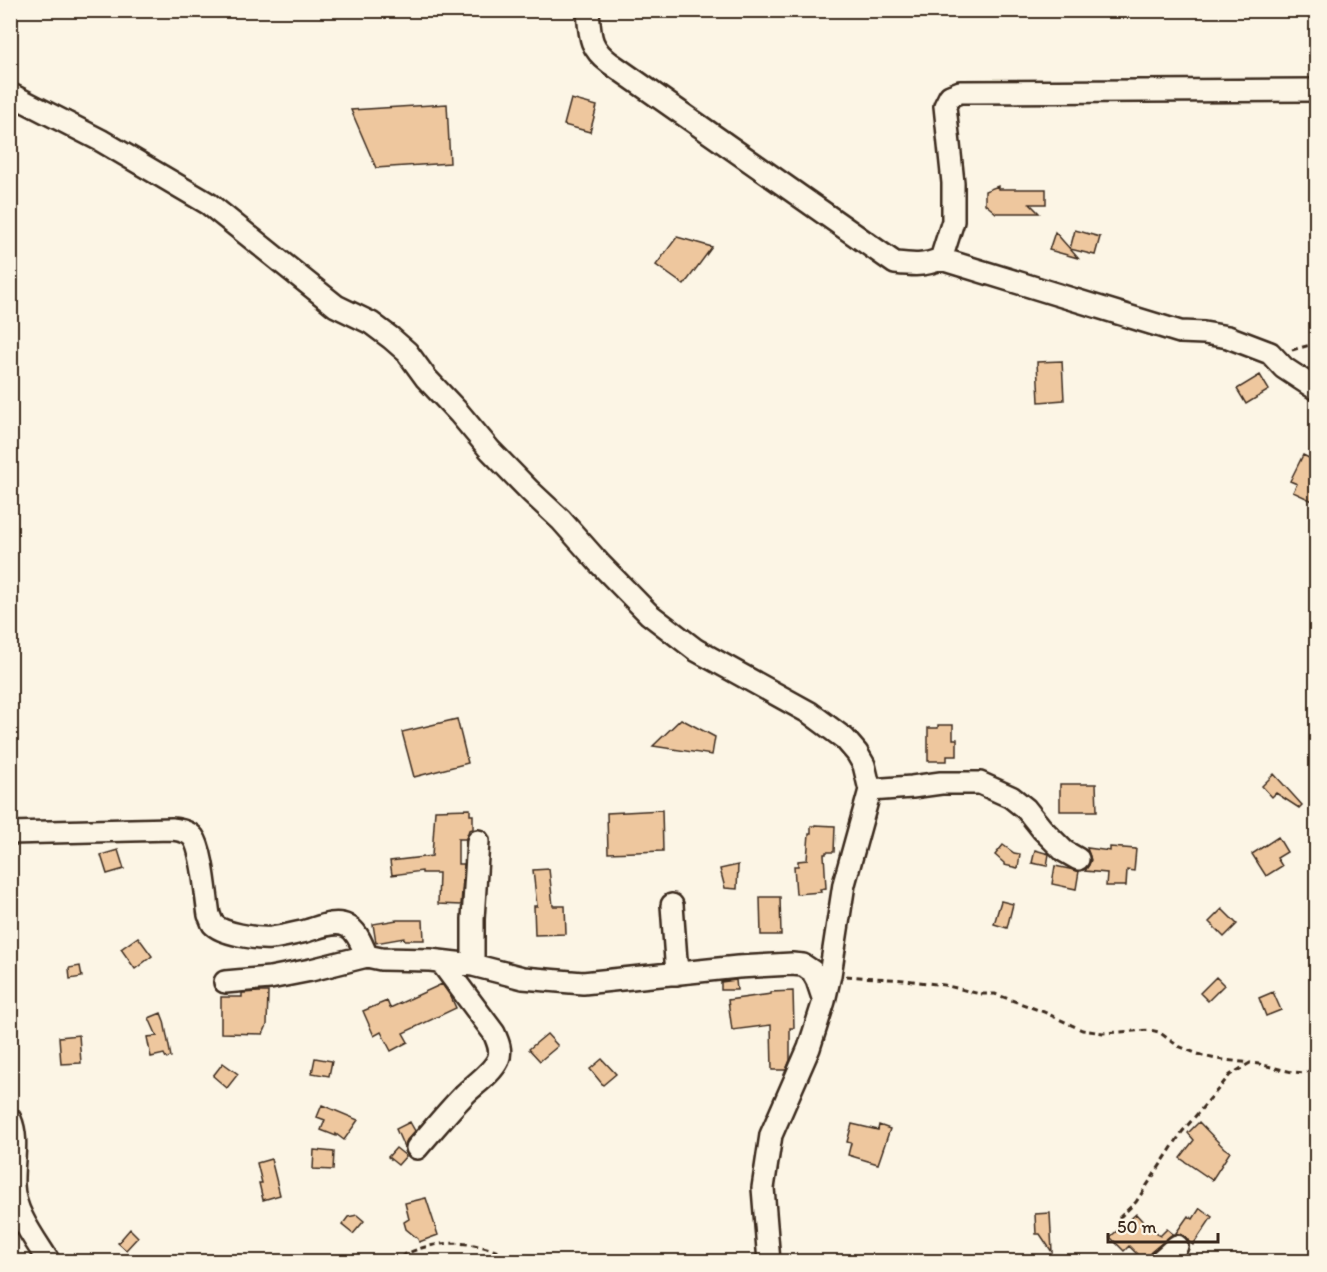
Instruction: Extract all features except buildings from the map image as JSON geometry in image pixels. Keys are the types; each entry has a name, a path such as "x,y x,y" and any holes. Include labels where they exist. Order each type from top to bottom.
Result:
{"street":[{"path":"588,10 592,44 600,56 895,263 916,266 941,259 1180,332 1228,337 1270,353 1284,368 1317,389"},
{"path":"941,259 953,221 953,183 945,106 950,96 960,92 1317,90"},
{"path":"10,94 100,140 209,204 336,306 371,323 391,338 407,352 426,378 490,450 561,520 649,614 696,650 810,713 845,739 864,765 870,790 844,884 824,1001 809,1048 771,1135 763,1188 769,1262"},
{"path":"870,790 941,783 980,783 1011,796 1064,851 1078,859"},
{"path":"10,832 184,830 192,836 199,850 209,915 214,925 245,936 269,938 341,923 350,927 358,937 367,956"},
{"path":"473,965 473,919 478,841"},
{"path":"672,905 677,974"},
{"path":"225,982 270,978 367,956 381,959 473,965 524,978 584,983 738,967 792,964 803,965 812,971 824,1001"},
{"path":"417,1148 464,1095 492,1068 500,1051 494,1033 441,962"},
{"path":"10,1119 15,1132 13,1187 19,1210 49,1262"},
{"path":"1159,1262 1177,1246"}],"path":[{"path":"1270,353 1317,345"},
{"path":"830,975 904,980 944,985 980,994 995,994 1044,1012 1082,1030 1103,1033 1150,1030 1159,1032 1179,1046 1216,1059 1306,1073 1317,1066"},
{"path":"1119,1218 1136,1202 1182,1132 1221,1085 1230,1075 1251,1063"},
{"path":"392,1262 425,1246 452,1243 476,1244 505,1253 519,1262"}]}
